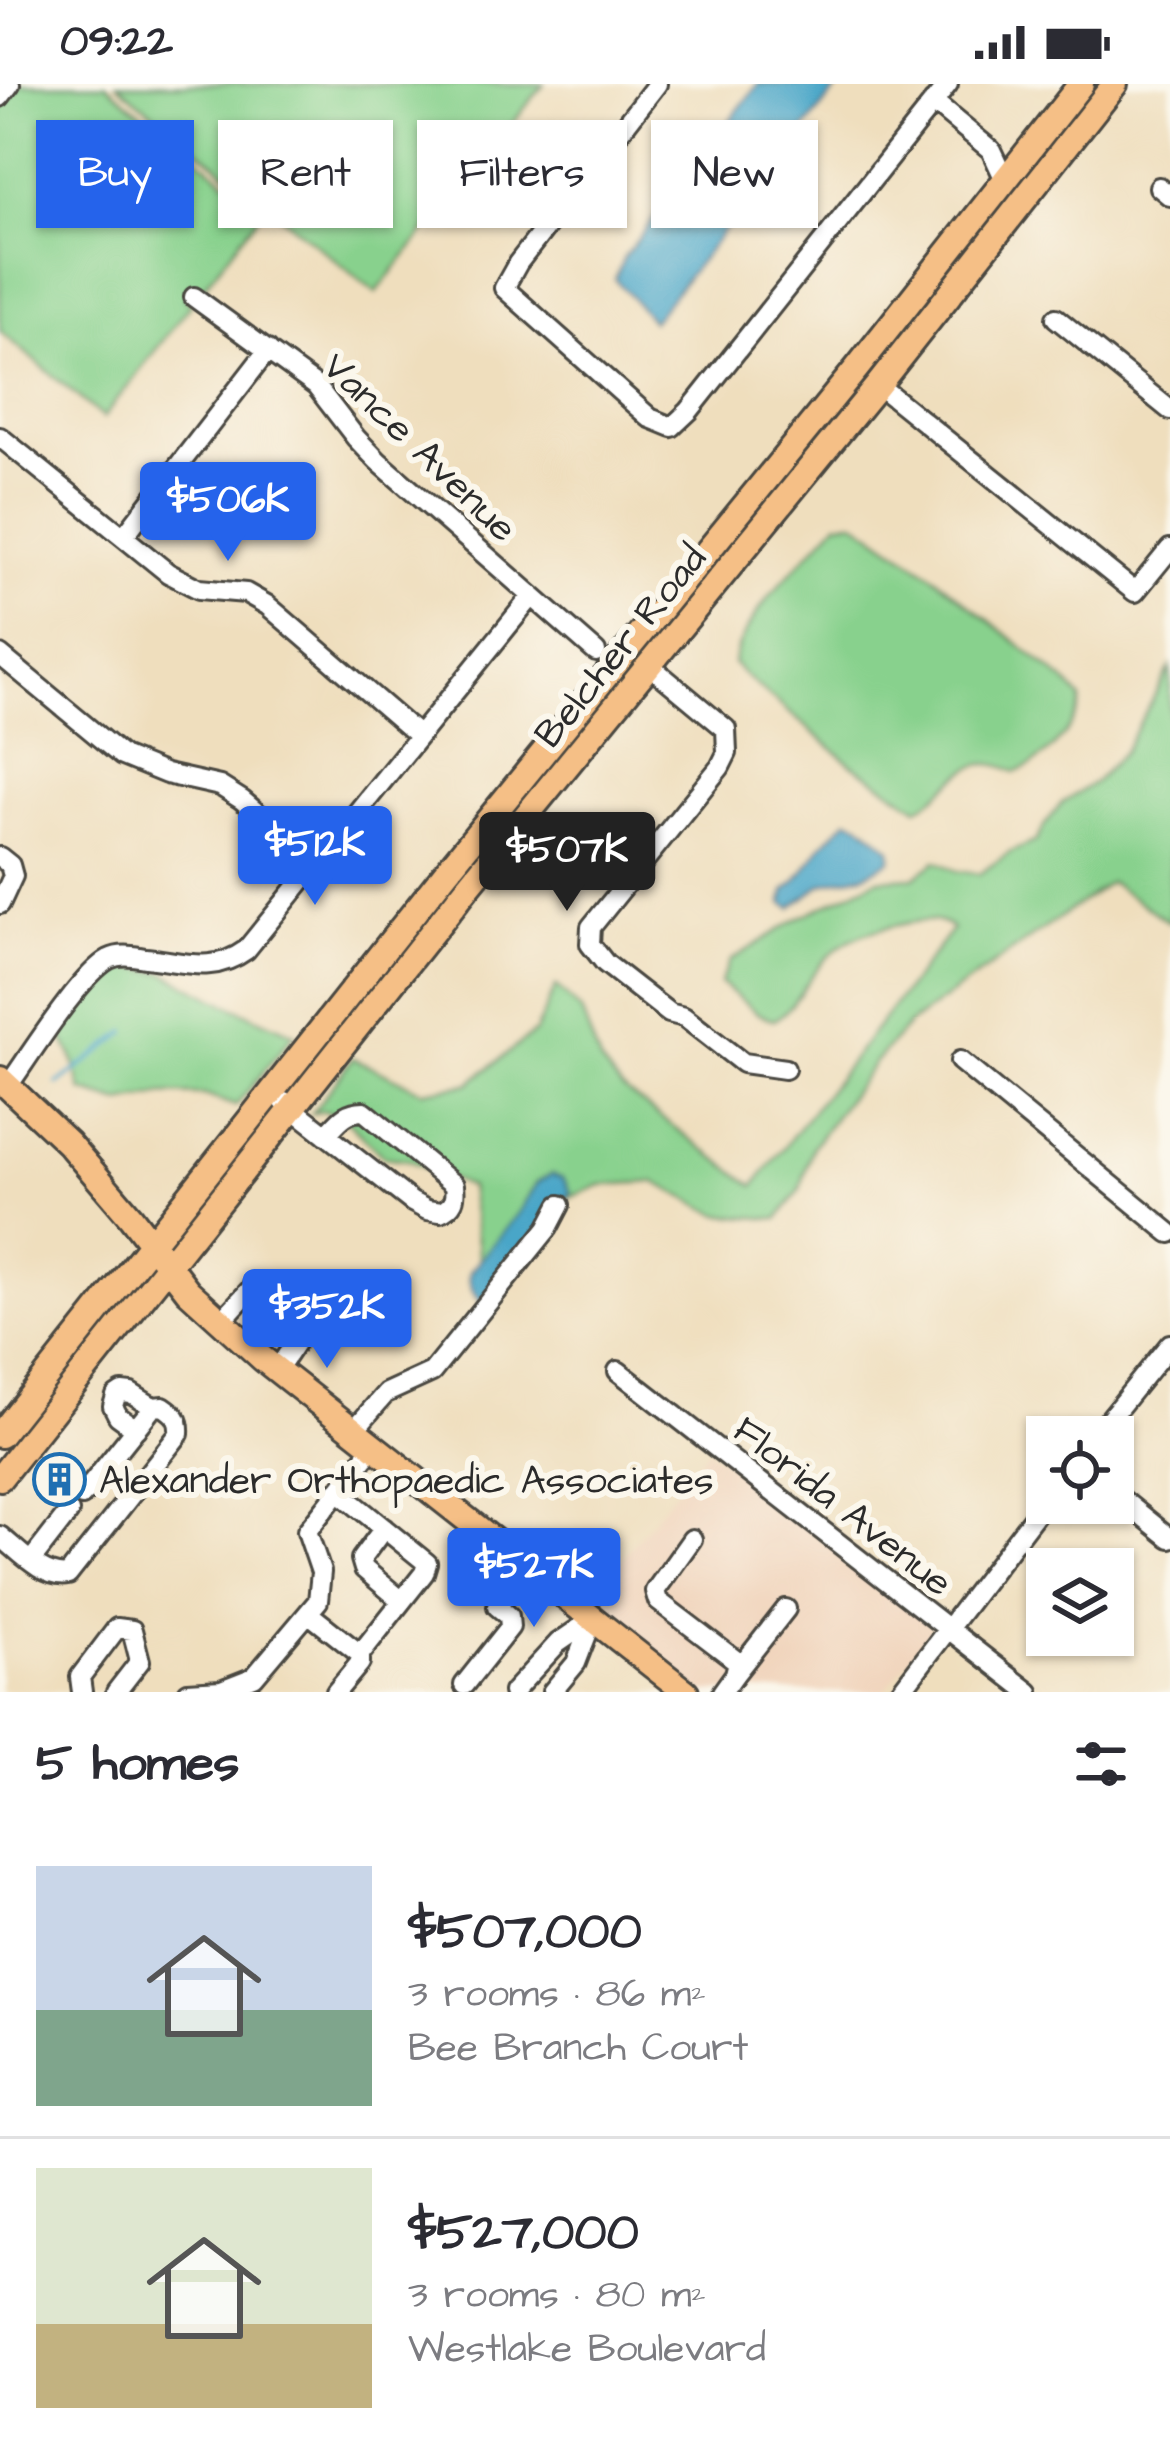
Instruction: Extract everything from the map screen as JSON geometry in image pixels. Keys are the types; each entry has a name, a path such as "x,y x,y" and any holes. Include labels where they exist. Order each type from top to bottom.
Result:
{"main road":[{"name":"Belcher Road","path":"0,1436 446,872 1081,84"},
{"name":"Belcher Road","path":"0,1478 1115,84"},
{"path":"4,1083 68,1143 188,1291 221,1321 686,1692"}],"street":[{"path":"0,97 10,84"},
{"path":"658,84 518,263 504,288 650,418 672,428 948,84"},
{"path":"933,102 992,150 1005,180"},
{"name":"Vance Avenue","path":"194,297 316,386 378,461 596,652"},
{"path":"1056,318 1170,410"},
{"path":"124,536 268,350"},
{"path":"878,385 1135,592 1170,549"},
{"path":"0,437 167,573 200,589 246,593 267,604 419,736"},
{"path":"4,1083 106,960 121,955 209,965 229,962 247,950 532,596"},
{"path":"0,655 122,756 166,774 220,786 316,863"},
{"path":"649,665 726,729 727,752 591,927 590,944 605,962 669,1013 684,1017 743,1063 785,1069"},
{"path":"0,857 10,865 13,876 0,904"},
{"path":"960,1061 1170,1233"},
{"path":"271,1091 326,1135 412,1202 440,1212 453,1203 454,1185 364,1112 344,1115 326,1135"},
{"path":"188,1692 221,1690 254,1677 318,1601 321,1572 307,1531 338,1491 386,1393 432,1372 548,1228 560,1205"},
{"path":"221,1321 260,1285 303,1321 304,1330 277,1370"},
{"path":"1112,1416 1170,1344"},
{"name":"Florida Avenue","path":"618,1371 1029,1692"},
{"path":"0,1536 57,1576 68,1574 178,1434 180,1423 163,1406 153,1407 122,1392 113,1406 136,1429"},
{"path":"82,1496 153,1407"},
{"path":"338,1491 427,1563 424,1574 359,1654"},
{"path":"1134,1509 1170,1538"},
{"path":"31,1561 69,1512"},
{"path":"900,1692 1028,1524"},
{"path":"384,1528 361,1559 364,1569 402,1601"},
{"path":"692,1539 655,1591 658,1601 738,1662 734,1674"},
{"path":"497,1606 528,1567"},
{"path":"464,1685 510,1627 509,1616 480,1592"},
{"path":"722,1692 786,1609"},
{"path":"308,1613 359,1654 360,1663 336,1692"},
{"path":"513,1692 558,1643 593,1619"},
{"path":"552,1692 576,1664 593,1619"},
{"path":"82,1692 80,1677 117,1628 132,1630 140,1661 116,1692"}],"shaded area":[{"path":"708,1449 933,1627 884,1692 699,1692 631,1639 590,1599"}],"green space":[{"path":"20,84 106,84 151,120 36,120 36,228 194,228 194,155 218,174 218,228 249,228 200,292 193,287 184,299 191,304 103,418 0,331 0,109"},
{"path":"117,84 544,84 515,120 417,120 417,228 428,228 376,293 295,228 393,228 393,120 218,120 218,166 194,146 194,120 162,120"},
{"path":"855,521 930,573 1081,699 1066,732 1036,762 1015,772 998,765 973,767 918,808 850,763 733,663 751,623 777,588 838,522"},
{"path":"1170,668 1170,923 1110,882 909,1024 813,1146 800,1190 778,1219 720,1215 655,1182 601,1185 566,1199 552,1174 537,1182 480,1262 469,1187 408,1160 384,1157 345,1119 325,1111 312,1113 353,1058 423,1091 468,1084 535,1032 556,986 581,1011 600,1062 621,1088 754,1186 953,929 937,921 920,921 853,938 832,953 774,1020 757,1013 720,983 730,961 797,919 878,879 914,877 936,861 979,874 1036,841 1062,803 1095,782 1124,751"},
{"path":"115,965 165,973 294,1034 236,1106 204,1095 165,1094 121,1103 82,1091 72,1055 59,1032"}],"water":[{"path":"758,84 841,84 812,120 730,120"},
{"path":"651,222 651,228 726,228 652,321 615,279 624,257"},
{"path":"848,819 891,849 891,860 865,874 822,884 791,908 783,903 785,891"},
{"path":"552,1174 563,1178 571,1192 482,1303 470,1284 470,1272 538,1182"}],"waterway":[{"path":"58,1084 126,1032"}],"place":[{"name":"Alexander Orthopaedic Associates","path":"60,1479"}]}
